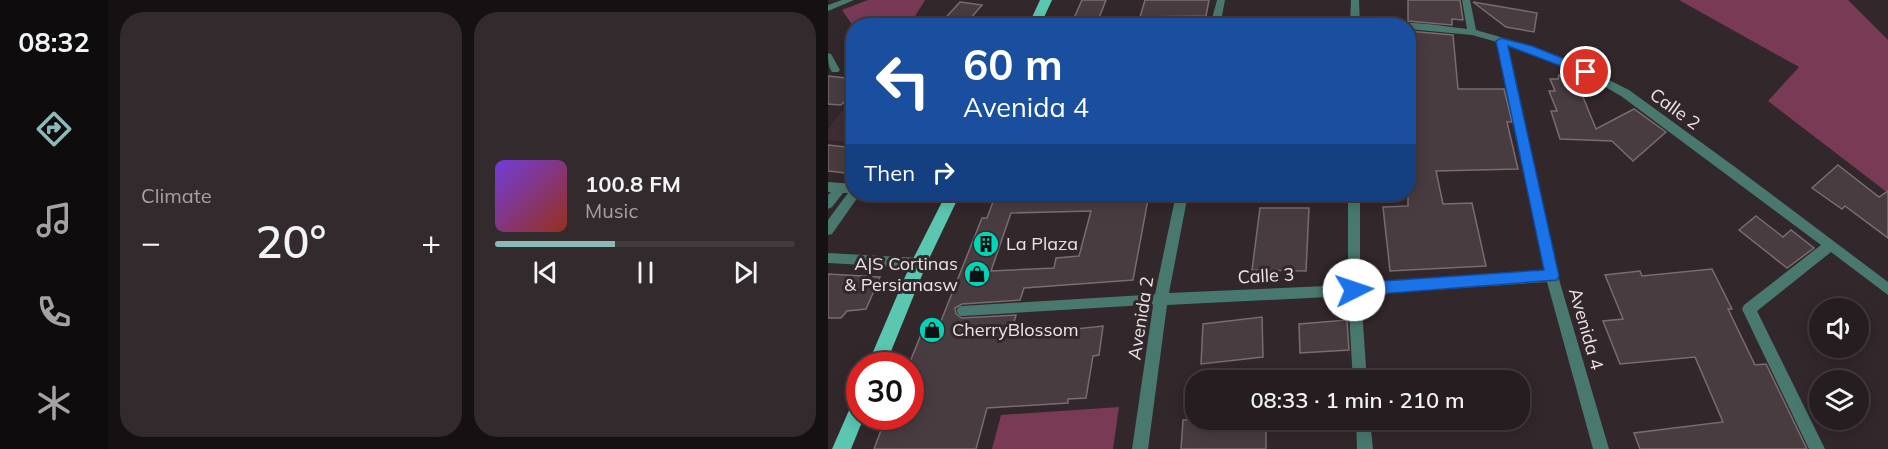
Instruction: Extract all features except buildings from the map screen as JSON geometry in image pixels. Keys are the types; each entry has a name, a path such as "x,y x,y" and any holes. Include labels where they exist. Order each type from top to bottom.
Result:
{"main road":[{"path":"1038,18 1046,0"},
{"path":"882,352 919,263 950,201"},
{"path":"840,449 849,430"}],"street":[{"path":"828,8 850,0"},
{"path":"1217,18 1221,0"},
{"path":"1355,0 1355,18"},
{"path":"1466,0 1472,32"},
{"name":"Calle 2","path":"1416,27 1472,32 1501,41 1560,60 1625,93 1888,289"},
{"name":"Avenida 4","path":"1501,41 1552,276 1600,449"},
{"path":"828,56 835,70"},
{"path":"828,204 834,187"},
{"path":"828,230 847,201"},
{"name":"Avenida 2","path":"1140,449 1161,299 1181,201"},
{"path":"1354,201 1354,290 1359,370"},
{"path":"1817,449 1749,309 1831,245"},
{"path":"828,258 919,263"},
{"name":"Calle 3","path":"1161,299 1354,290 1552,276"},
{"path":"1364,430 1365,449"}],"lane":[{"path":"962,311 1161,299"}],"shaded area":[{"path":"868,0 925,0 914,18 848,18 842,10"},
{"path":"1679,0 1848,0 1888,40 1888,193 1768,101 1799,67"},
{"path":"846,106 846,142 828,140 828,129"},
{"path":"1119,407 1113,449 992,449 1001,415"}],"place":[{"name":"La Plaza","path":"986,244"},
{"name":"A|S Cortinas & Persianasw","path":"977,274"},
{"name":"CherryBlossom","path":"932,330"}],"route":[{"path":"1354,290 1552,276 1501,41 1528,48 1586,72"}]}
